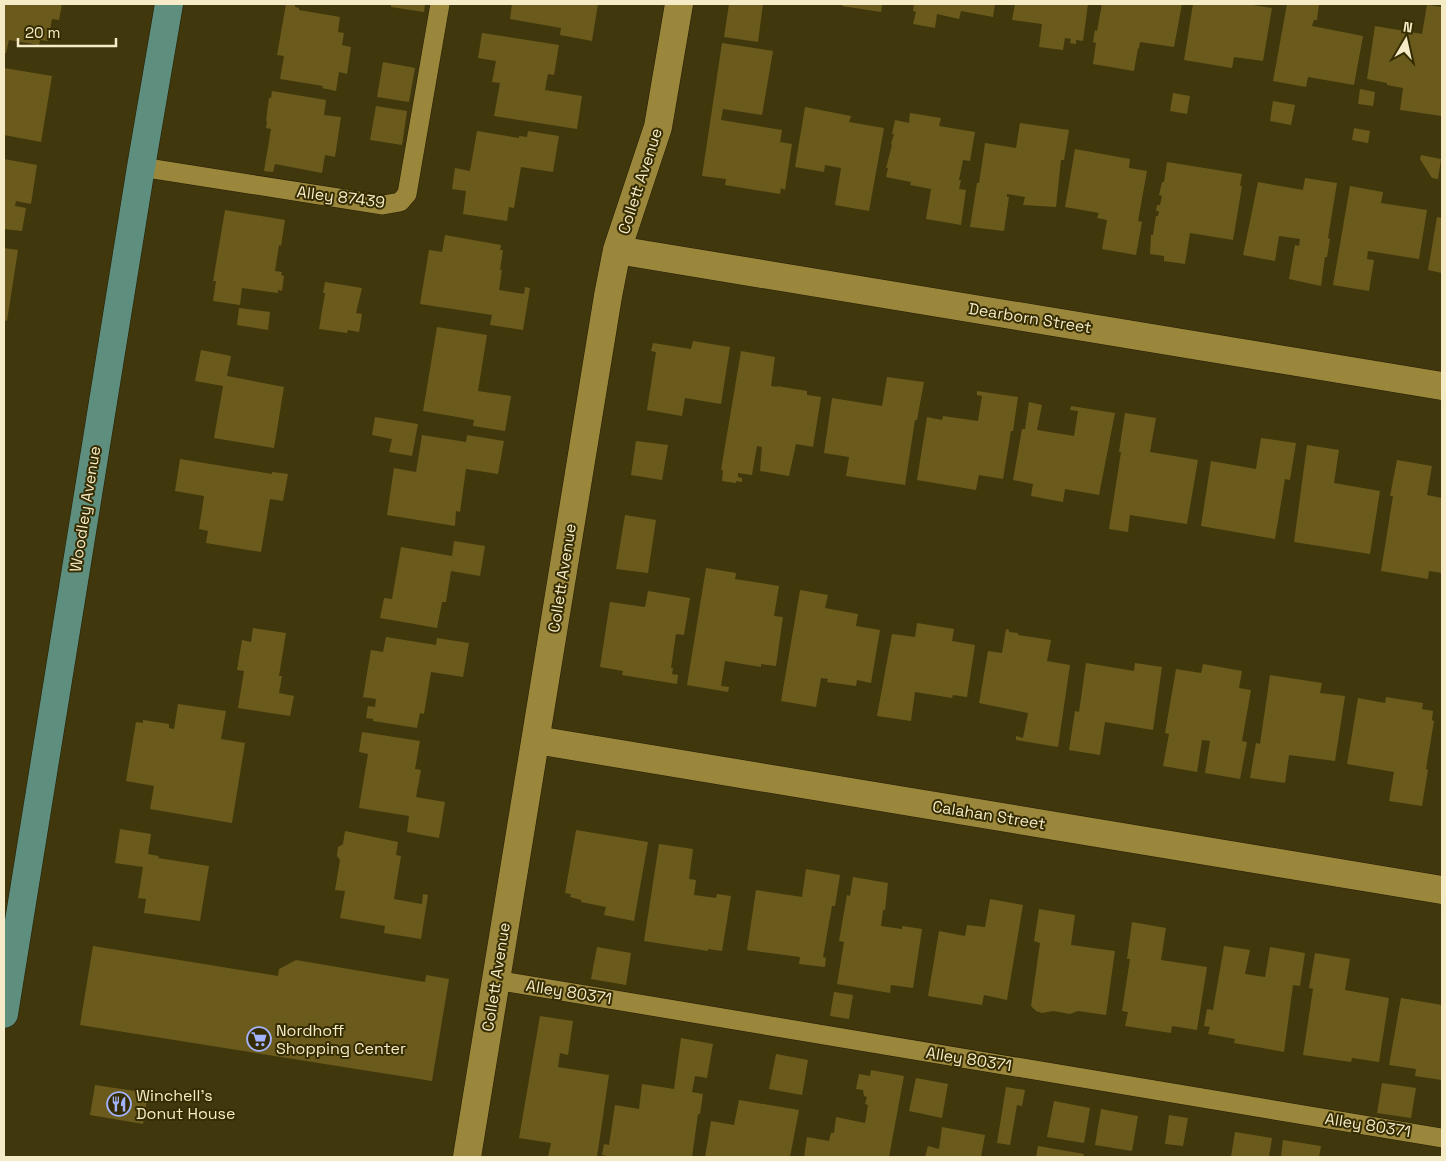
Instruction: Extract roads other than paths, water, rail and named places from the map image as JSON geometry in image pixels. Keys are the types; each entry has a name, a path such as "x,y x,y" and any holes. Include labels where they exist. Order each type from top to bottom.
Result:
{"main road":[{"name":"Woodley Avenue","path":"4,1014 13,900 169,4"}],"street":[{"name":"Collett Avenue","path":"467,1157 608,296 617,250 658,127 679,4"},
{"name":"Dearborn Street","path":"617,250 1442,386"},
{"name":"Calahan Street","path":"536,740 1442,890"}],"lane":[{"name":"Alley 87439","path":"141,167 383,205 400,202 407,194 440,4"},
{"name":"Alley 80371","path":"495,980 1442,1138"}],"place":[{"name":"Nordhoff Shopping Center","path":"259,1039"},
{"name":"Winchell's Donut House","path":"119,1104"}]}
